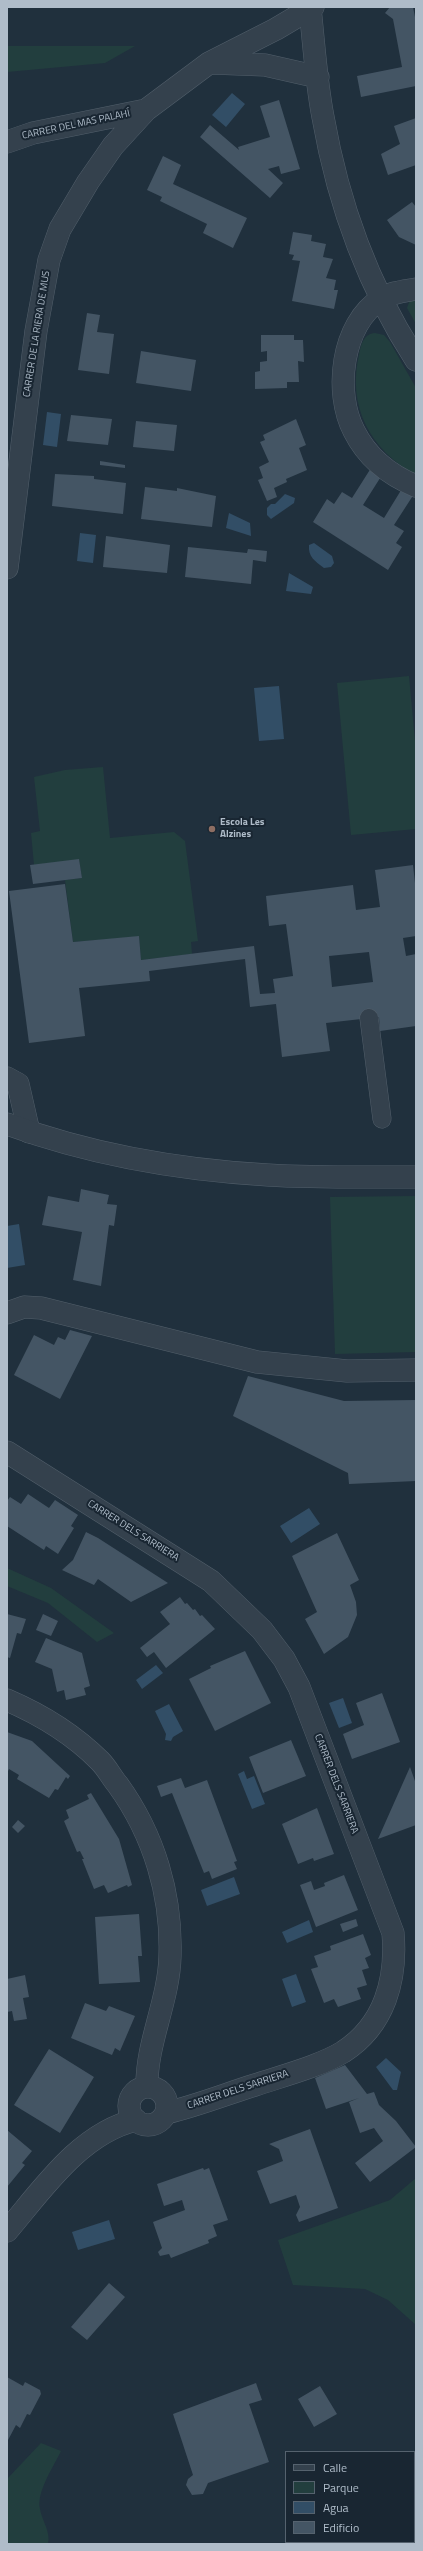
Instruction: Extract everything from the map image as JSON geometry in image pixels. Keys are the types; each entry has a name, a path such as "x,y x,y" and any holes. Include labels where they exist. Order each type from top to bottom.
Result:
{"street":[{"name":"CARRER DE LA RIERA DE MUS","path":"7,568 10,524 36,331 49,260 60,229 88,182 113,146 146,110 209,63 312,8"},
{"path":"312,8 322,116 333,167 351,226 381,299 416,360"},
{"path":"209,63 265,65 318,77"},
{"name":"CARRER DEL MAS PALAHÍ","path":"7,142 33,133 146,110"},
{"path":"416,289 381,299 366,313 351,338 344,366 344,404 353,431 369,454 390,473 416,486"},
{"path":"369,1018 382,1119"},
{"path":"7,1078 18,1084 29,1132"},
{"path":"7,1124 29,1132 125,1156 197,1167 268,1175 416,1177"},
{"path":"7,1312 24,1307 41,1308 256,1362 348,1371 416,1370"},
{"name":"CARRER DELS SARRIERA","path":"7,1452 211,1581 262,1630 284,1659 299,1687 393,1933 396,1958 385,2005 369,2029 344,2052 270,2080 166,2113"},
{"path":"7,1700 36,1712 73,1738 101,1762 124,1793 148,1835 161,1870 168,1912 170,1956 163,2006 147,2072 147,2087"},
{"path":"147,2087 160,2092 165,2098 166,2113 156,2123 149,2125 136,2120 131,2114 130,2100 139,2089 147,2087"},
{"path":"7,2230 70,2160 99,2136 136,2120"}],"green space":[{"path":"7,46 135,46 105,63 7,72"},
{"path":"416,297 416,324 407,308 410,300"},
{"path":"375,333 384,335 390,342 416,388 416,475 400,465 386,453 366,425 360,409 356,392 356,374 359,355 365,338 368,335"},
{"path":"409,676 416,752 416,829 351,835 337,683"},
{"path":"103,767 110,838 174,832 185,841 198,941 191,942 192,954 141,960 139,937 73,942 65,880 82,878 79,860 34,865 31,833 40,831 34,777 65,770"},
{"path":"416,1196 416,1352 335,1354 330,1197"},
{"path":"7,1568 51,1588 114,1633 97,1642 48,1603 7,1586"},
{"path":"416,2178 416,2325 388,2300 365,2289 293,2285 278,2240 390,2200"},
{"path":"41,2443 61,2451 43,2487 39,2502 48,2535 48,2544 7,2544 7,2479"},
{"path":"415,2458 416,2544 318,2544 415,2543"}],"water":[{"path":"232,93 245,104 226,127 212,115"},
{"path":"47,412 61,414 57,447 43,445"},
{"path":"285,494 295,498 294,503 271,519 267,515 267,508 271,504 275,504"},
{"path":"229,513 250,523 251,536 226,528"},
{"path":"80,533 96,535 93,563 77,561"},
{"path":"314,543 332,556 334,563 331,567 324,568 311,556 309,545"},
{"path":"289,573 313,587 311,594 286,591"},
{"path":"279,686 284,739 259,741 254,688"},
{"path":"19,1224 25,1265 7,1268 7,1226"},
{"path":"309,1508 320,1524 291,1543 280,1526"},
{"path":"156,1665 163,1673 142,1689 136,1680"},
{"path":"343,1698 352,1723 339,1728 329,1703"},
{"path":"169,1704 183,1731 173,1737 171,1741 165,1740 166,1734 155,1711"},
{"path":"244,1771 247,1779 254,1776 265,1804 252,1809 238,1774"},
{"path":"234,1877 240,1894 207,1906 201,1890"},
{"path":"309,1920 313,1932 287,1943 282,1932"},
{"path":"296,1974 306,2002 292,2007 282,1979"},
{"path":"386,2058 401,2072 397,2090 393,2090 376,2067"},
{"path":"109,2220 115,2239 78,2250 72,2232"}],"building":[{"path":"390,7 413,7 416,22 416,86 361,97 357,76 402,67 393,19 385,13"},
{"path":"279,100 300,169 281,174 279,166 268,169 283,183 270,198 200,137 210,125 239,150 238,147 270,137 260,106"},
{"path":"416,118 416,165 388,175 381,154 400,144 394,126"},
{"path":"163,156 181,165 173,184 247,218 233,248 203,233 207,224 160,201 162,197 147,190"},
{"path":"412,202 416,207 416,245 399,237 387,220"},
{"path":"293,232 312,235 311,241 326,244 323,257 333,259 326,278 336,280 334,290 338,290 334,309 292,301 300,261 292,260 294,255 289,254"},
{"path":"87,313 100,315 97,332 114,334 109,374 78,370"},
{"path":"261,335 294,335 294,340 303,340 304,362 298,361 299,382 287,382 287,388 255,389 255,372 260,371 260,362 267,361 267,351 261,352"},
{"path":"141,351 196,360 191,391 136,383"},
{"path":"71,415 112,419 108,445 67,441"},
{"path":"296,419 306,445 299,448 307,470 286,479 287,482 274,488 277,497 267,501 258,480 263,478 259,467 269,462 260,442 265,440 263,435"},
{"path":"136,421 177,425 174,451 133,447"},
{"path":"100,461 125,465 125,468 100,465"},
{"path":"371,468 382,475 363,505 384,518 403,487 414,494 394,525 404,531 396,543 402,547 388,570 313,522 327,499 334,504 342,492 352,498"},
{"path":"55,474 94,476 94,479 126,483 123,514 52,506"},
{"path":"145,487 177,491 177,488 216,496 212,527 141,519"},
{"path":"106,536 170,545 167,573 103,567"},
{"path":"188,547 247,553 248,549 267,551 266,562 253,560 251,584 185,577"},
{"path":"79,859 82,878 33,884 30,865"},
{"path":"413,865 416,892 416,936 403,938 406,956 416,954 416,1026 380,1031 379,1017 326,1023 330,1051 282,1057 276,1004 250,1007 245,959 149,971 150,981 79,988 85,1036 29,1043 9,891 65,884 73,942 139,936 141,960 254,946 260,994 275,993 273,979 293,976 286,924 269,926 266,896 353,885 356,910 380,907 375,870","holes":["369,952 373,982 332,987 329,956"]},
{"path":"81,1189 109,1195 107,1204 117,1205 114,1226 109,1225 101,1286 73,1280 82,1232 42,1225 48,1196 79,1202"},
{"path":"70,1330 92,1336 60,1399 14,1375 34,1335 54,1345 58,1337 65,1340"},
{"path":"248,1376 344,1401 416,1400 416,1481 349,1484 348,1473 233,1416"},
{"path":"28,1494 49,1508 55,1500 78,1515 71,1526 74,1528 58,1554 46,1546 44,1550 7,1526 7,1501 10,1497 21,1504"},
{"path":"86,1532 98,1538 168,1583 131,1602 98,1579 94,1585 62,1570 73,1560"},
{"path":"337,1533 359,1580 350,1585 356,1602 357,1615 348,1637 324,1654 305,1619 317,1612 292,1556"},
{"path":"180,1597 185,1604 187,1603 193,1610 195,1609 200,1616 202,1615 215,1629 166,1668 154,1652 147,1657 140,1648 170,1624 160,1612"},
{"path":"7,1614 26,1619 21,1634 17,1633 10,1658 7,1657"},
{"path":"43,1614 58,1621 51,1636 36,1630"},
{"path":"46,1638 82,1653 90,1686 84,1688 86,1695 66,1700 64,1690 57,1692 52,1669 35,1662"},
{"path":"245,1651 271,1703 215,1731 189,1679 211,1668 210,1666"},
{"path":"382,1693 400,1742 352,1759 343,1734 364,1725 356,1703"},
{"path":"7,1732 32,1741 70,1776 68,1779 66,1777 58,1790 55,1789 49,1798 17,1779 19,1775 9,1769 7,1773"},
{"path":"291,1740 306,1776 263,1793 249,1757"},
{"path":"410,1767 416,1784 416,1825 378,1839"},
{"path":"181,1778 185,1788 207,1780 237,1861 234,1862 237,1869 212,1879 209,1871 204,1873 172,1793 161,1797 157,1786"},
{"path":"91,1793 119,1839 132,1885 128,1887 127,1885 108,1893 104,1885 94,1889 82,1859 84,1859 80,1851 77,1852 64,1821 69,1818 66,1810 89,1799 87,1795"},
{"path":"317,1808 334,1854 314,1861 313,1858 298,1864 282,1824"},
{"path":"18,1820 25,1826 18,1833 12,1827"},
{"path":"344,1875 358,1910 316,1927 300,1885 311,1881 314,1890 325,1886 324,1883"},
{"path":"139,1914 142,1956 138,1956 140,1982 99,1984 95,1917"},
{"path":"356,1919 358,1926 343,1932 340,1924"},
{"path":"363,1934 371,1955 365,1958 369,1968 362,1970 367,1985 357,1988 361,1999 338,2007 334,1999 324,2003 311,1969 318,1967 314,1956 331,1950 330,1946"},
{"path":"25,1975 29,1997 23,1998 27,2019 14,2021 12,2011 7,2012 7,1979"},
{"path":"85,2003 106,2011 109,2006 135,2016 120,2051 115,2048 112,2055 71,2038"},
{"path":"49,2049 94,2077 60,2133 14,2105"},
{"path":"345,2065 367,2094 374,2092 379,2105 396,2121 416,2147 370,2182 355,2163 383,2141 374,2128 360,2133 349,2102 359,2098 326,2109 315,2078"},
{"path":"310,2129 338,2208 299,2222 296,2215 300,2207 296,2195 270,2204 257,2171 283,2161 279,2149 269,2144"},
{"path":"7,2130 32,2151 22,2163 25,2165 7,2187"},
{"path":"203,2168 204,2170 209,2168 228,2220 213,2225 217,2236 208,2240 209,2243 171,2258 169,2254 160,2256 158,2252 162,2248 153,2222 185,2210 182,2200 164,2206 157,2184"},
{"path":"109,2283 125,2297 87,2340 71,2327"},
{"path":"7,2377 23,2386 25,2382 40,2390 41,2394 30,2415 27,2414 20,2428 16,2425 7,2442"},
{"path":"256,2383 262,2400 249,2404 269,2462 208,2483 203,2494 192,2495 186,2485 188,2479 193,2475 173,2414"},
{"path":"320,2386 337,2414 314,2427 298,2399"}],"place":[{"name":"Escola Les Alzines","path":"212,829"}]}
